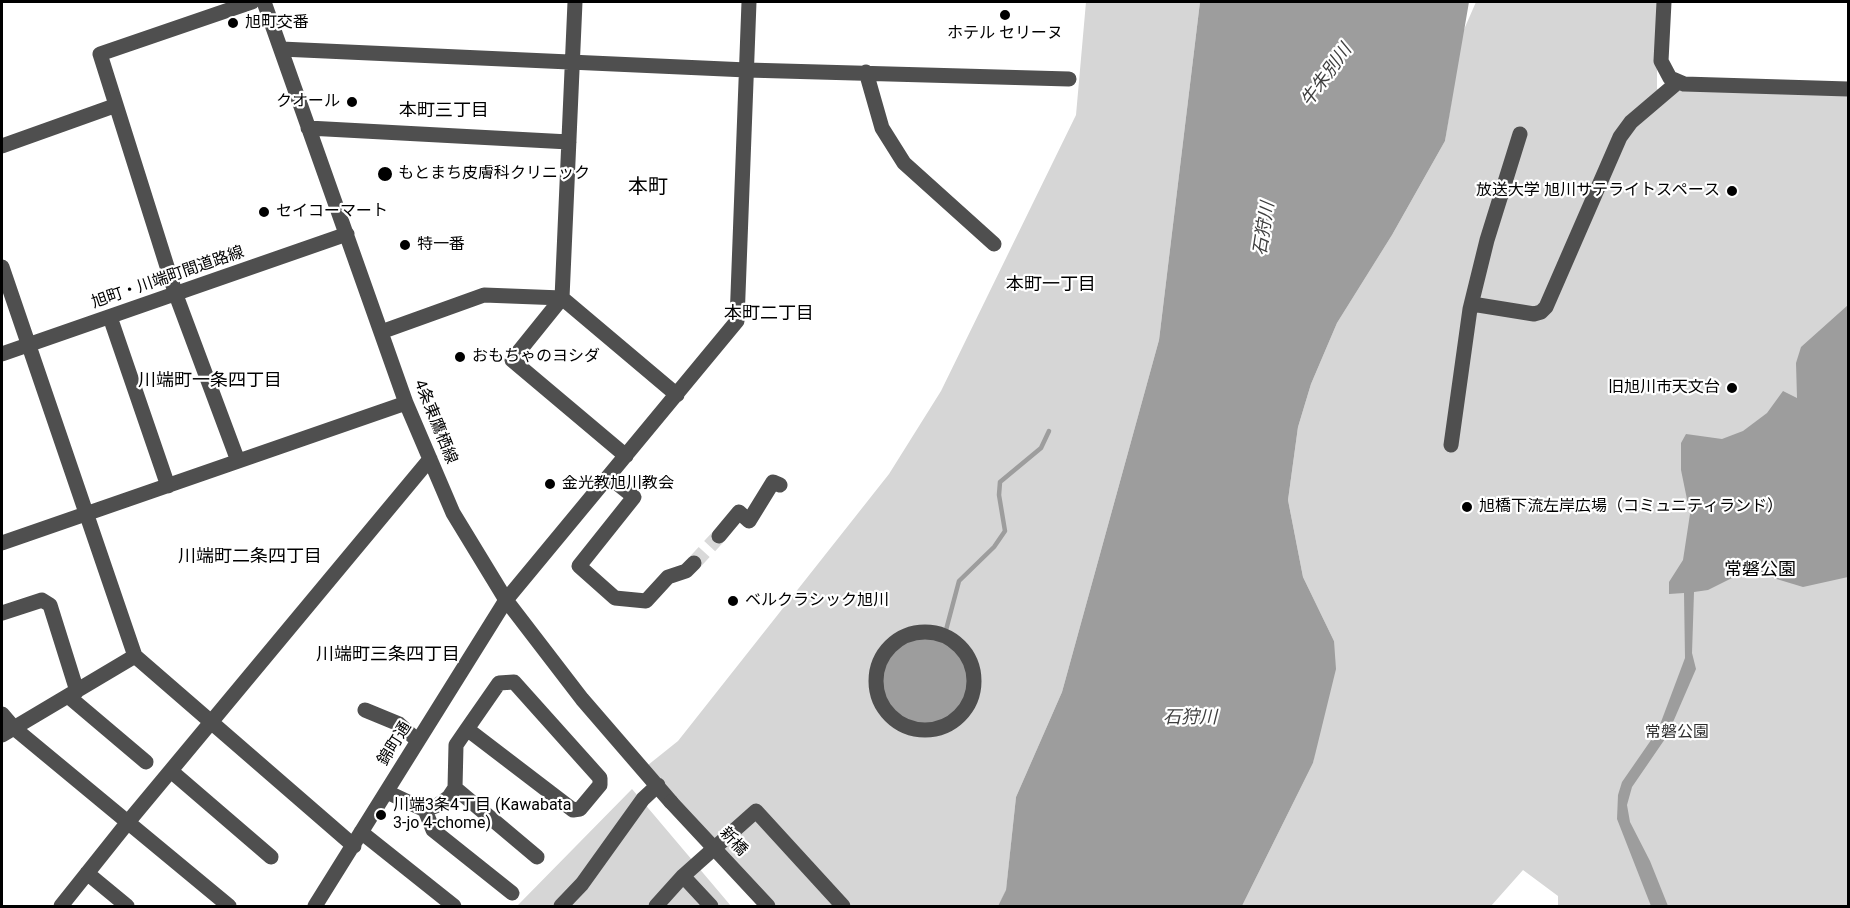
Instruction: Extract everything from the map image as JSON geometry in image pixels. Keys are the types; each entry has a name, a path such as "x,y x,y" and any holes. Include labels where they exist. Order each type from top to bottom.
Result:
{"street":[{"path":"238,461 176,296 114,106 100,54 252,2"},
{"name":"4条東鷹栖線","path":"264,2 406,403 453,513 506,600 582,699 671,802"},
{"path":"575,2 562,298 512,360 626,456"},
{"name":"錦町通","path":"315,906 506,600 737,321 749,2"},
{"path":"1664,2 1660,61 1670,78 1678,82 1848,89"},
{"path":"281,49 747,70 1069,79"},
{"path":"866,72 882,128 904,163 994,244"},
{"path":"1472,304 1534,314 1546,307 1620,137 1631,122 1678,82"},
{"path":"2,146 114,106"},
{"path":"308,128 569,142"},
{"path":"1451,445 1472,304 1487,240 1520,134"},
{"name":"旭町・川端町間道路線","path":"2,354 176,296 347,234"},
{"path":"2,267 135,656 211,723 357,839 454,906"},
{"path":"381,332 483,295 562,298 677,395"},
{"path":"110,317 168,486"},
{"path":"2,543 406,403"},
{"path":"61,906 128,822 430,459"},
{"path":"609,477 634,496 579,566 615,598 646,601 668,577 686,571 694,562"},
{"path":"719,536 739,512 749,521 773,482 780,485"},
{"path":"2,613 42,600 51,604 73,694 147,762"},
{"path":"913,633 938,634 955,641 972,667 973,690 967,706 956,719 940,728 923,730 900,724 886,711 879,698 876,678 879,663 891,646 913,633"},
{"path":"8,731 135,656"},
{"path":"425,810 438,805 454,788 456,745 498,683 514,682 600,778 600,785 580,809 573,810 467,729"},
{"path":"365,710 399,724 418,741"},
{"path":"2,714 8,731 128,822 229,906"},
{"path":"171,771 271,857"},
{"path":"561,906 582,884 643,799 658,785"},
{"path":"454,788 537,857"},
{"path":"387,792 425,810 433,830 512,893"},
{"name":"新橋","path":"671,802 768,906"},
{"path":"656,906 683,876 756,811 843,906"},
{"path":"87,873 127,906"},
{"path":"683,876 711,906"}],"green space":[{"path":"1086,2 1200,2 1159,340 1062,692 1016,797 1006,891 998,906 769,906 643,769 678,741 889,474 941,391 1076,115"},
{"path":"1476,2 1657,2 1657,89 1848,94 1848,906 1558,906 1558,896 1523,870 1491,906 1242,906 1313,763 1334,641 1303,577 1288,500 1298,427 1311,384 1337,323 1392,235 1445,141 1462,34"},
{"path":"632,789 731,906 517,906"}],"water":[{"name":"石狩川","path":"1200,2 1469,2 1445,141 1392,235 1337,323 1311,384 1298,427 1288,500 1303,577 1334,641 1336,669 1313,763 1242,906 998,906 1006,890 1016,797 1062,692 1159,340"},
{"path":"1848,305 1848,577 1803,587 1760,574 1734,577 1708,590 1694,592 1692,653 1696,669 1667,736 1632,787 1627,805 1630,822 1650,861 1668,906 1651,906 1617,819 1618,795 1622,782 1658,730 1685,658 1684,593 1669,594 1669,582 1683,560 1690,514 1681,470 1681,443 1686,434 1722,439 1743,431 1767,413 1783,391 1797,398 1796,363 1801,347"},
{"path":"925,637 942,641 956,650 965,664 969,681 965,698 956,712 942,721 925,725 908,721 894,712 885,698 881,681 885,664 894,650 908,641"}],"waterway":[{"path":"946,630 959,581 994,547 1005,531 999,495 1000,482 1041,448 1049,431"}],"tunnel":[{"path":"694,563 719,536"}],"place":[{"name":"ホテル セリーヌ","path":"1005,15"},
{"name":"旭町交番","path":"233,23"},
{"name":"クオール","path":"352,102"},
{"name":"もとまち皮膚科クリニック","path":"385,174"},
{"name":"放送大学 旭川サテライトスペース","path":"1732,191"},
{"name":"セイコーマート","path":"264,212"},
{"name":"特一番","path":"405,245"},
{"name":"おもちゃのヨシダ","path":"460,357"},
{"name":"旧旭川市天文台","path":"1732,388"},
{"name":"金光教旭川教会","path":"550,484"},
{"name":"旭橋下流左岸広場（コミュニティランド）","path":"1467,507"},
{"name":"ベルクラシック旭川","path":"733,601"},
{"name":"川端3条4丁目 (Kawabata 3-jo 4-chome)","path":"381,815"}],"district":[{"name":"本町三丁目","path":"444,111"},
{"name":"本町","path":"648,188"},
{"name":"本町一丁目","path":"1051,285"},
{"name":"本町二丁目","path":"769,314"},
{"name":"川端町一条四丁目","path":"210,381"},
{"name":"川端町二条四丁目","path":"250,557"},
{"name":"常磐公園","path":"1760,570"},
{"name":"川端町三条四丁目","path":"388,655"}],"water label":[{"name":"牛朱別川","path":"1327,76"}]}
